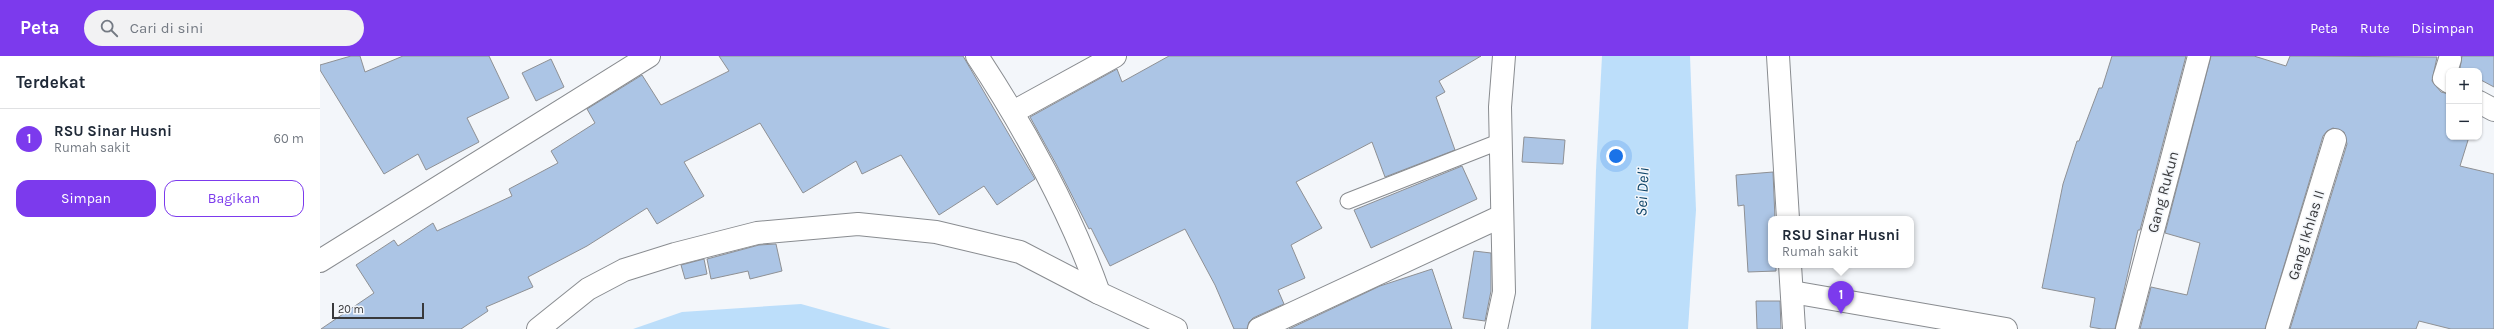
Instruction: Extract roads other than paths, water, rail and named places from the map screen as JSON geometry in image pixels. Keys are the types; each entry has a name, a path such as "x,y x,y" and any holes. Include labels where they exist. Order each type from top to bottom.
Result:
{"street":[{"path":"320,261 649,56"},
{"path":"977,56 1012,112 1084,250 1099,293"},
{"path":"1012,112 1115,56"},
{"path":"1496,329 1504,292 1505,255 1502,216 1500,107 1504,56"},
{"path":"1778,56 1788,216"},
{"name":"Gang Rukun","path":"2126,329 2199,56"},
{"path":"2447,68 2450,57"},
{"path":"2482,104 2494,110"},
{"name":"Gang Ikhlas II","path":"2277,329 2335,140"},
{"path":"1259,329 1502,216"},
{"path":"538,329 588,289 624,270 675,254 757,233 858,224 936,232 1020,252 1099,293 1176,329"},
{"path":"1790,268 1794,329"},
{"path":"1792,292 2006,329"}],"lane":[{"path":"1348,201 1501,141"}],"water":[{"name":"Sei Deli","path":"1602,56 1690,56 1696,210 1688,329 1591,329 1596,170"},
{"path":"801,304 891,329 633,329 682,312"}],"place":[{"name":"RSU Sinar Husni","path":"1841,314"}]}
